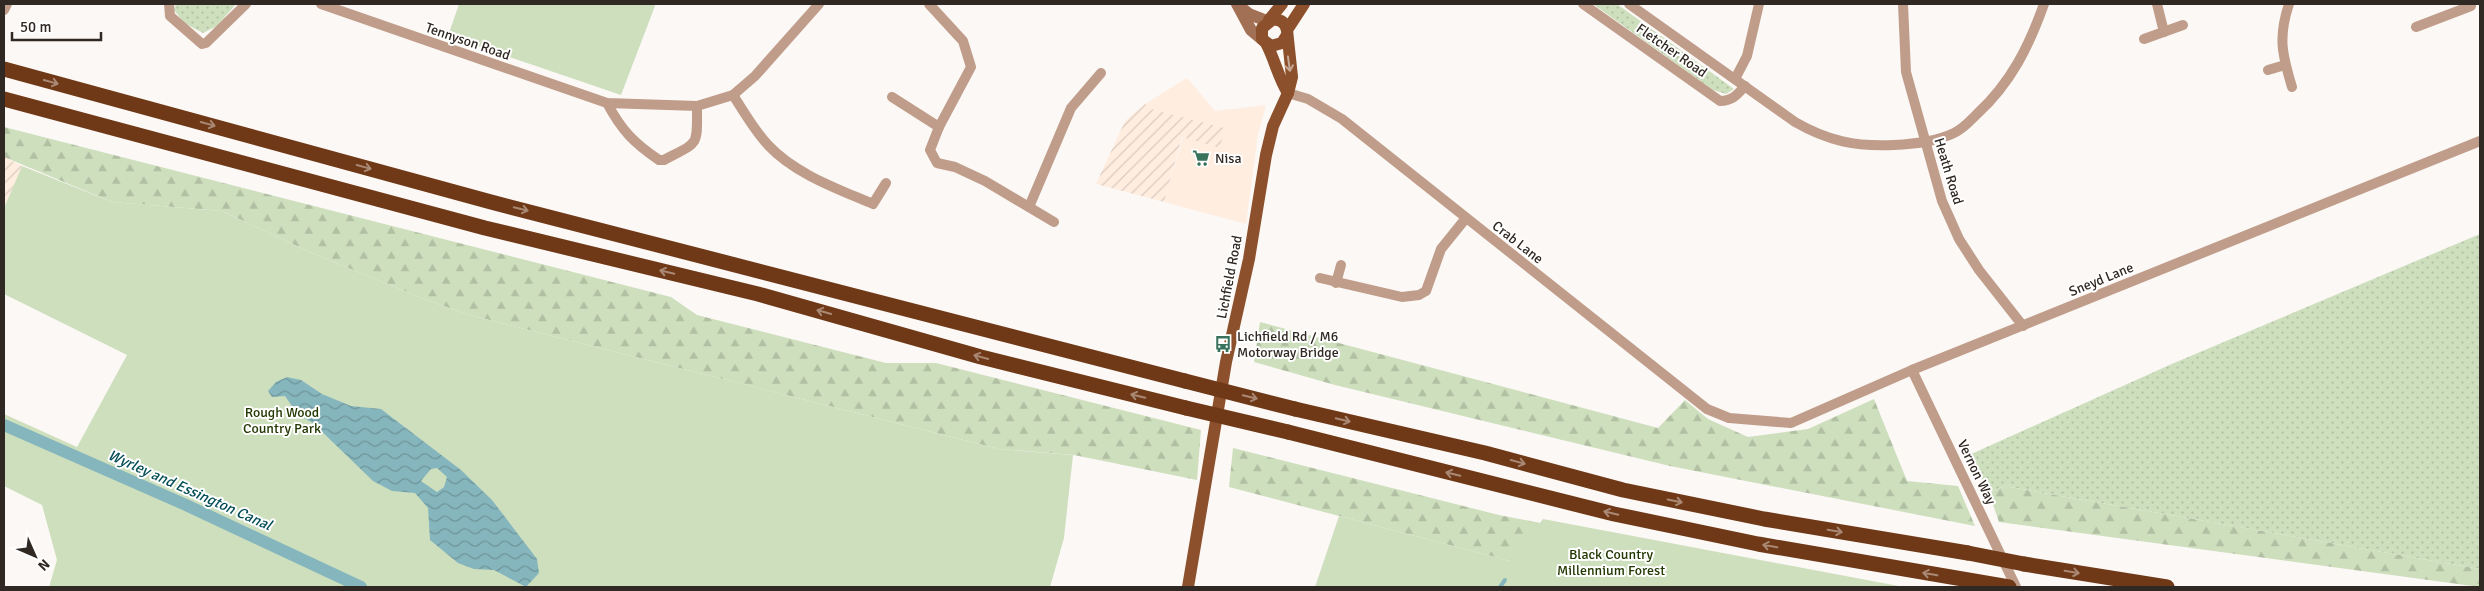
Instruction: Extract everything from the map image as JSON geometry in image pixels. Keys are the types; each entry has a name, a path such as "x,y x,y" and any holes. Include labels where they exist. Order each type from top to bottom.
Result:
{"highway":[{"path":"4,69 492,202 1295,409 1485,453 1623,490 1764,519 2167,587"},
{"path":"4,99 485,228 758,294 981,357 1623,516 1758,544 2009,587"}],"main road":[{"path":"1282,4 1261,31 1274,59 1279,79 1288,93"},
{"path":"1265,42 1279,45 1285,40 1287,32 1304,4"},
{"path":"1268,21 1282,22 1287,32"},
{"name":"Lichfield Road","path":"1188,587 1226,362 1249,259 1266,155 1276,119 1288,93 1292,77 1287,32"}],"street":[{"path":"169,4 170,16 202,44 206,43 246,4"},
{"name":"Tennyson Road","path":"321,4 607,104 697,106 733,94 755,76 819,4"},
{"path":"929,4 963,41 971,67 939,127 930,150 937,162 955,166 977,177 1054,222"},
{"name":"Fletcher Road","path":"1583,4 1720,101 1728,101 1736,97 1745,86"},
{"name":"Fletcher Road","path":"1629,4 1795,122 1825,136 1854,145 1876,146 1926,142 1961,129 1990,102 2009,80 2032,37 2044,4"},
{"path":"1735,79 1746,56 1759,4"},
{"name":"Heath Road","path":"1903,4 1906,72 1942,201 1959,239 1978,270 2023,326"},
{"path":"2157,4 2164,32"},
{"path":"2290,4 2283,24 2281,41 2285,65 2292,87"},
{"path":"1238,5 1248,14 1268,21"},
{"path":"1238,5 1251,30 1265,42"},
{"path":"2416,27 2455,8 2471,6"},
{"path":"2144,39 2183,25"},
{"path":"2268,70 2285,65"},
{"path":"1029,206 1071,108 1101,74"},
{"name":"Crab Lane","path":"1288,93 1308,99 1342,119 1707,409 1729,418"},
{"path":"733,94 751,124 769,146 788,161 826,184 872,204 886,183"},
{"path":"892,97 939,127"},
{"path":"607,104 618,123 634,142 659,160 664,160 693,145 697,138 697,106"},
{"name":"Sneyd Lane","path":"1729,418 1791,423 1912,370 2480,141"},
{"path":"1320,278 1402,297 1418,296 1426,291 1441,249 1466,218"},
{"path":"1336,283 1341,266"},
{"name":"Vernon Way","path":"1912,370 2016,587"}],"shaded area":[{"path":"1187,78 1215,111 1266,105 1258,134 1246,224 1164,202 1183,137 1211,145 1225,128 1154,110 1145,104"},
{"path":"1145,104 1154,110 1225,128 1220,148 1182,137 1164,202 1096,184 1125,121"},
{"path":"4,157 22,166 4,208"}],"green space":[{"path":"176,4 236,4 217,26 203,33 184,23 174,10"},
{"path":"459,4 654,4 655,6 621,95 448,36"},
{"path":"1593,4 1617,4 1734,89 1726,94 1713,90"},
{"path":"4,127 671,297 697,315 886,363 936,363 1201,430 1197,480 1074,455 999,449 466,314 314,254 222,211 112,202 4,157"},
{"name":"Rough Wood Country Park","path":"22,166 112,202 222,211 314,254 466,314 999,449 1073,455 1064,538 1050,587 49,587 57,560 42,505 4,486 4,414 77,447 127,355 4,294 4,208"},
{"path":"2480,234 2480,569 2004,486 1989,493 1969,455 2174,363"},
{"path":"1260,322 1658,428 1685,400 1708,419 1748,437 1808,429 1874,399 1907,481 1958,486 1975,526 1670,466 1335,385 1254,362"},
{"name":"Black Country Millennium Forest","path":"1233,448 1499,515 1869,587 1609,587 1229,487"},
{"path":"2004,486 2480,569 2480,587 1999,522 1989,493"},
{"path":"1339,516 1510,561 1543,519 1904,587 1315,587"}],"water":[{"path":"287,377 301,380 322,394 351,406 381,409 461,470 492,500 537,559 539,573 526,587 494,570 474,569 458,563 430,540 428,508 415,493 392,491 373,481 313,423 298,415 285,396 272,397 268,391 276,382","holes":["437,468 447,477 444,487 437,492 421,481 431,469"]}],"waterway":[{"name":"Wyrley and Essington Canal","path":"4,425 186,505 361,587"},
{"path":"1500,587 1505,580"}],"place":[{"name":"Nisa","path":"1201,158"},
{"name":"Lichfield Rd / M6 Motorway Bridge","path":"1223,344"}]}
